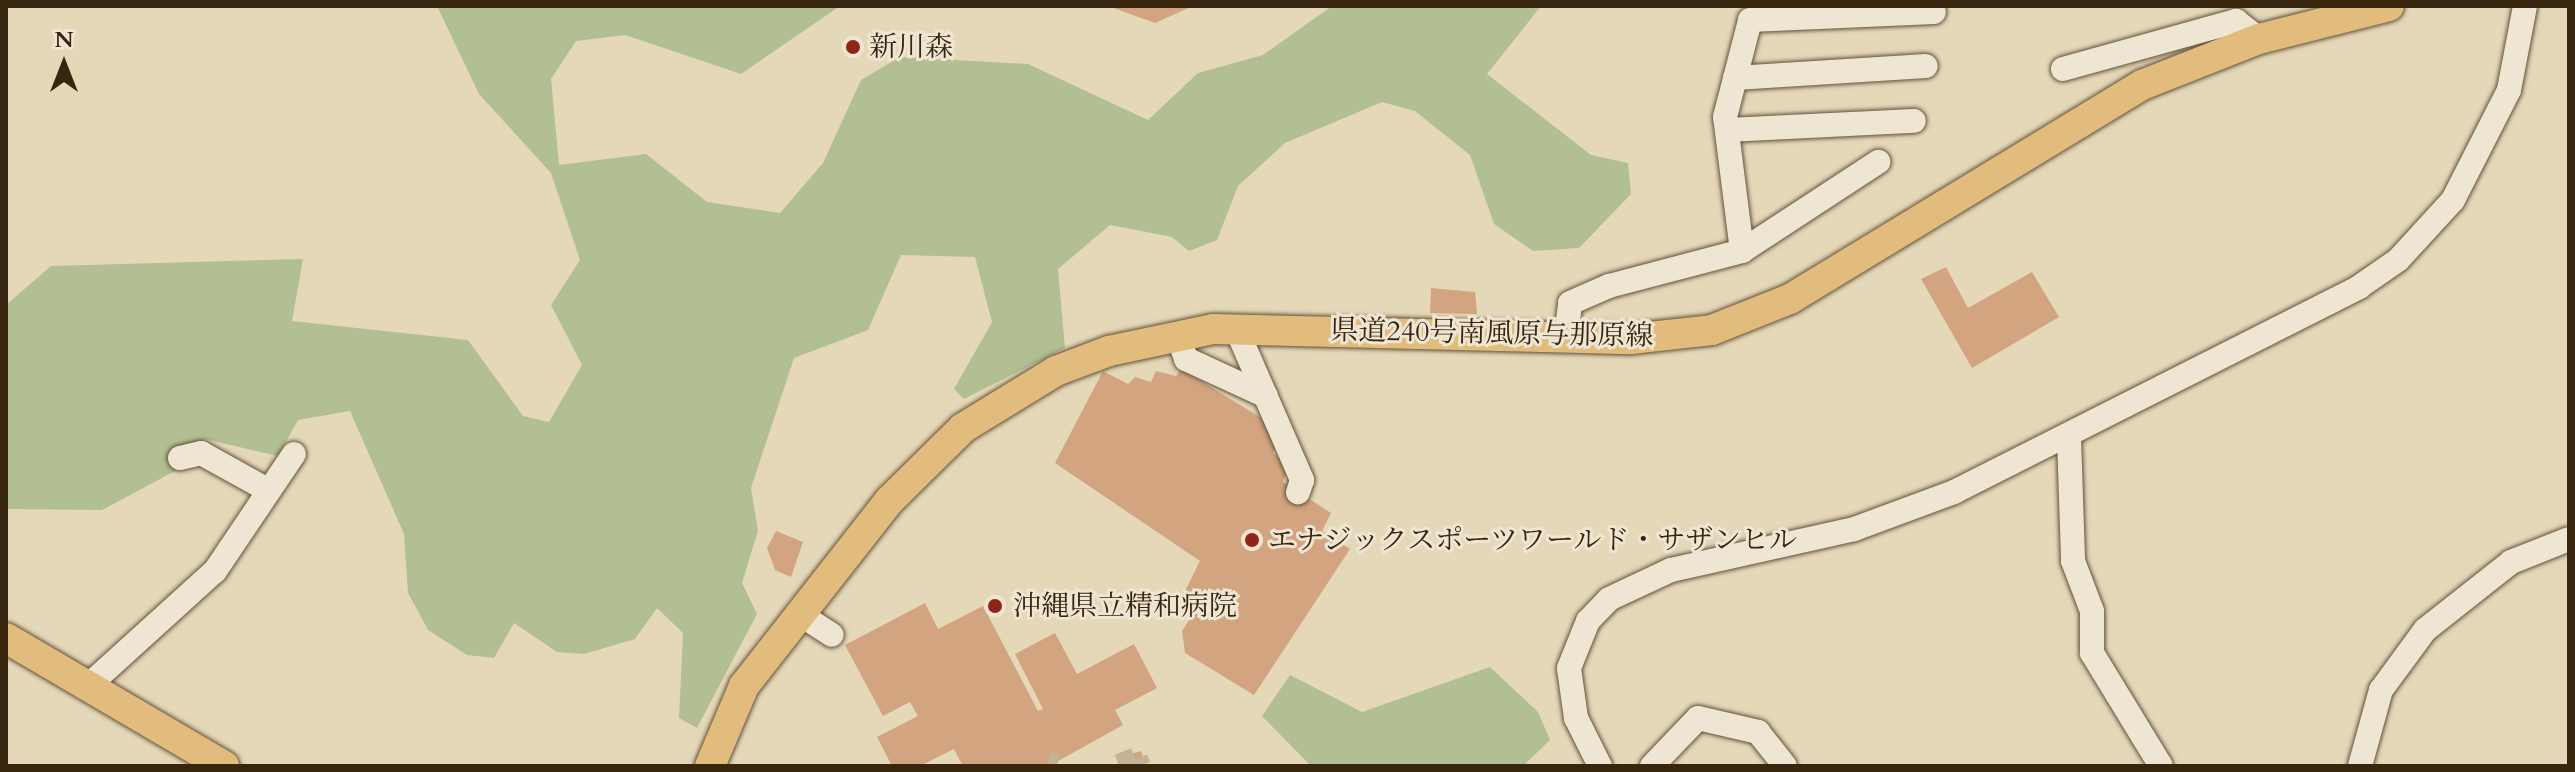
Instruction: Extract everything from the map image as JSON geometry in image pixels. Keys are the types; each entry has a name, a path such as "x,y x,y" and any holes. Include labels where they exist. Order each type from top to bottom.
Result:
{"main road":[{"name":"県道240号南風原与那原線","path":"710,766 744,686 798,613 909,480 991,407 1056,371 1177,334 1236,328 1566,337 1679,336 1764,312 2142,85 2259,39 2389,6"},
{"path":"6,638 224,766"}],"street":[{"path":"1600,766 1576,718 1569,668 1588,621 1609,599 1671,570 1854,529 2069,438 2359,287 2426,233 2453,200 2498,118 2516,68 2525,6"},
{"path":"1742,251 1727,130 1735,78 1750,20 1934,12"},
{"path":"2063,69 2236,21 2259,39"},
{"path":"1735,78 1926,66"},
{"path":"1727,130 1914,121"},
{"path":"1566,337 1570,303 1609,286 1742,251 1878,162"},
{"path":"1236,328 1302,480 1298,492"},
{"path":"1177,334 1186,359 1266,396"},
{"path":"2069,438 2073,561 2092,611 2092,653 2161,766"},
{"path":"180,458 201,453 266,489"},
{"path":"88,686 215,571 266,489 294,454"},
{"path":"2360,766 2381,690 2425,630 2511,562 2569,539"},
{"path":"798,613 832,635"},
{"path":"1652,766 1698,718 1758,732 1785,766"}],"green space":[{"path":"437,6 840,6 741,74 625,35 576,41 551,79 559,165 646,154 707,202 780,213 823,163 861,80 900,57 1028,64 1148,120 1198,73 1263,55 1332,6 1541,6 1487,74 1591,155 1628,163 1631,194 1579,248 1533,251 1494,224 1470,155 1415,111 1382,102 1285,143 1238,186 1217,240 1189,251 1172,237 1110,225 1058,269 1065,348 964,399 954,389 992,322 975,257 901,255 868,330 794,358 751,488 758,531 742,583 757,614 697,728 679,718 683,633 657,608 635,639 584,654 557,652 514,623 494,658 467,655 428,630 408,593 404,534 350,411 298,420 278,456 205,439 175,471 102,510 6,509 6,305 51,266 303,259 292,321 468,340 523,416 549,422 582,365 551,305 580,260 551,173 479,94"},
{"path":"1490,667 1538,712 1550,740 1523,766 1311,766 1262,716 1290,675 1362,712"}],"building":[{"path":"1108,6 1193,6 1155,23"},
{"path":"1946,267 1968,308 2032,272 2059,317 1972,368 1921,279"},
{"path":"1431,288 1475,292 1477,314 1430,313"},
{"name":"エナジックスポーツワールド・サザンヒル","path":"1181,369 1268,422 1276,443 1273,454 1290,463 1283,482 1331,513 1322,531 1350,549 1254,695 1185,653 1182,631 1192,616 1178,605 1200,561 1055,463 1103,371 1128,384 1135,377 1151,382 1156,371 1176,376"},
{"path":"776,531 803,542 791,577 775,570 767,548"},
{"path":"925,603 938,629 983,606 1038,711 1043,709 1015,654 1055,633 1077,674 1134,644 1157,688 1115,710 1123,725 1049,766 963,766 954,749 920,766 892,766 877,737 918,716 910,702 883,716 845,645"},
{"path":"1141,751 1145,763 1131,766 1128,755"}],"tunnel":[{"path":"1119,766 1136,759 1139,766"},
{"path":"1048,764 1057,766"}],"place":[{"name":"新川森","path":"853,47"},
{"name":"エナジックスポーツワールド・サザンヒル","path":"1252,540"},
{"name":"沖縄県立精和病院","path":"995,606"}]}
